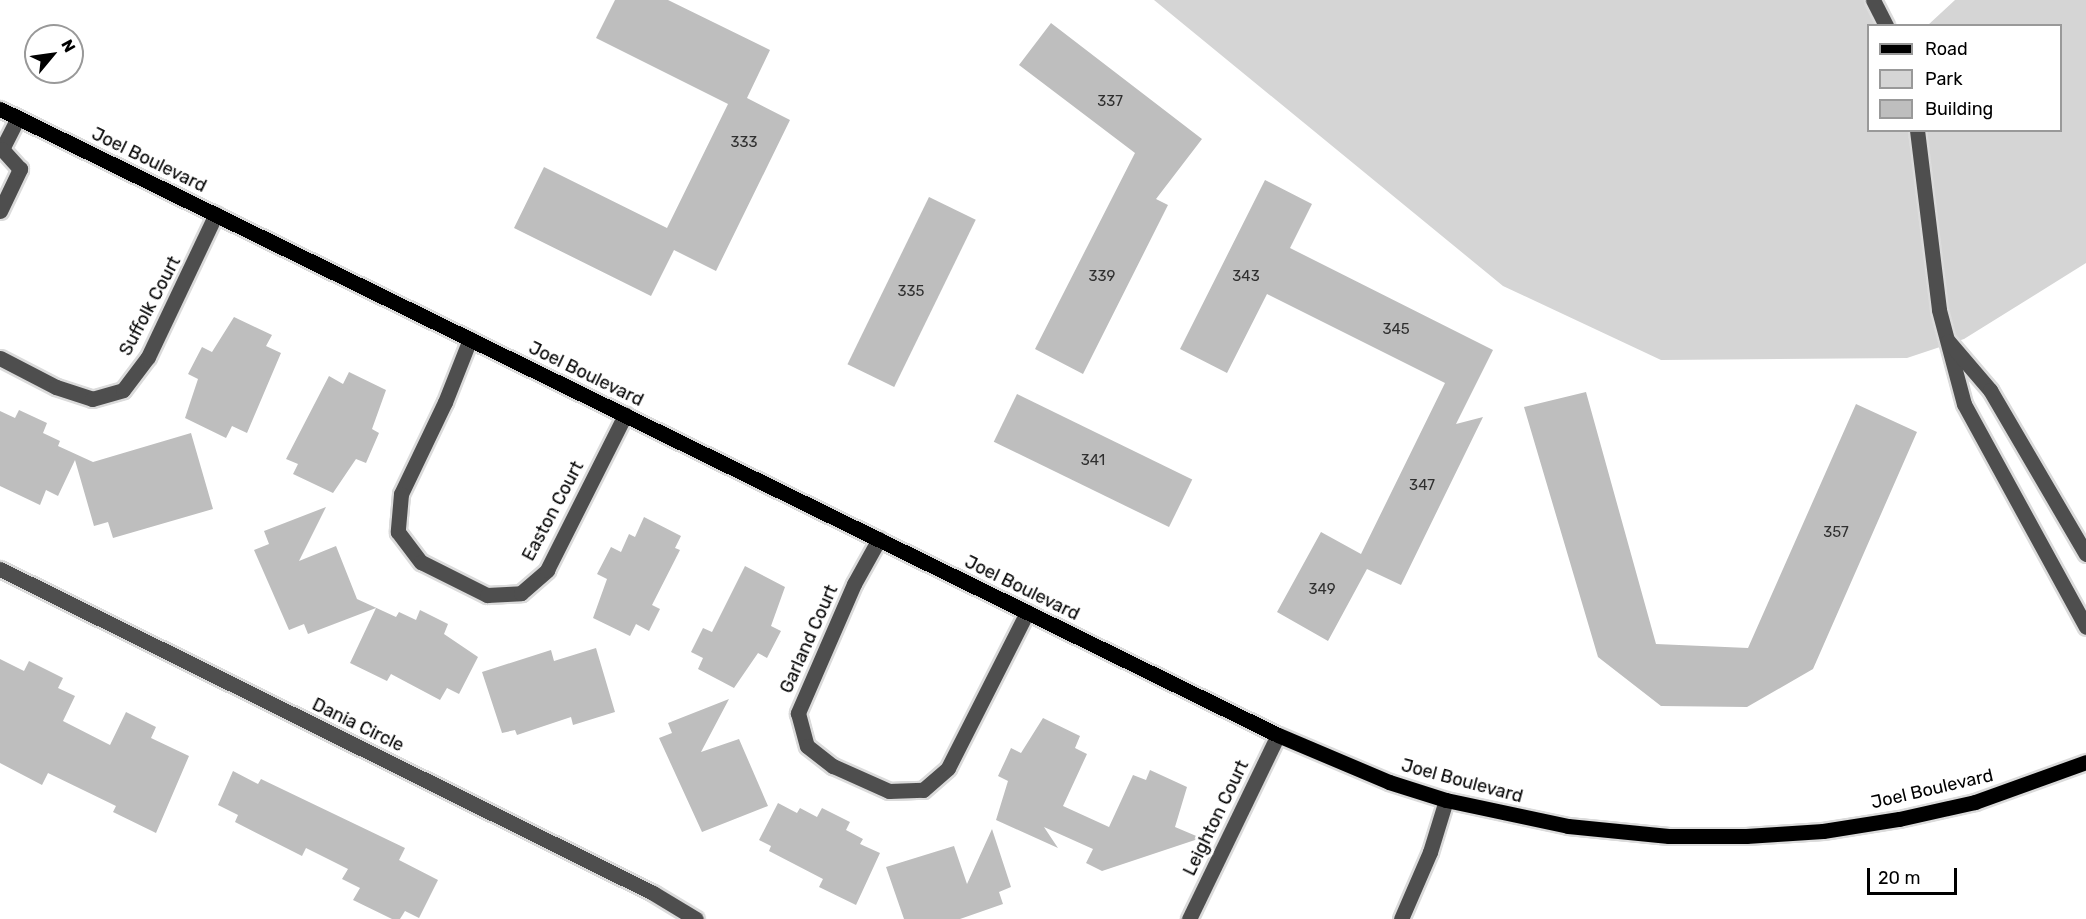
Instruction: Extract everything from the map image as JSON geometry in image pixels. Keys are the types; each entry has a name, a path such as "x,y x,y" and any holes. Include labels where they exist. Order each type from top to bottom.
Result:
{"main road":[{"name":"Joel Boulevard","path":"0,109 1278,735 1378,778 1446,800 1568,826 1669,836 1746,836 1823,831 1899,819 1975,802 2086,762"}],"street":[{"path":"1873,0 1885,24"},
{"path":"0,211 20,169 1,149 18,118"},
{"path":"1917,132 1932,267 1945,337 1964,404 2086,627"},
{"name":"Suffolk Court","path":"0,358 56,387 92,399 123,390 148,357 216,214"},
{"path":"1945,337 1990,390 2086,554"},
{"name":"Easton Court","path":"470,339 401,494 398,532 421,562 487,595 521,593 547,570 625,415"},
{"name":"Garland Court","path":"879,539 854,584 798,713 807,746 833,766 889,791 923,790 948,768 1027,612"},
{"name":"Dania Circle","path":"0,569 653,892 696,919"},
{"name":"Leighton Court","path":"1189,919 1278,735"},
{"path":"1401,919 1430,852 1446,800"}],"green space":[{"path":"1154,0 1878,0 1893,24 1867,24 1867,132 2062,132 2062,24 1929,24 1955,0 2086,0 2086,263 1964,339 1907,358 1661,360 1503,286"}],"building":[{"path":"615,0 668,0 770,50 747,98 790,120 716,271 674,250 651,296 514,228 544,167 667,228 728,104 596,38"},
{"path":"1051,23 1202,139 1156,199 1168,205 1083,374 1035,349 1135,153 1019,65"},
{"path":"1265,180 1312,204 1290,248 1493,350 1456,424 1483,417 1401,585 1367,569 1328,641 1277,612 1321,532 1361,554 1445,383 1267,294 1227,373 1180,349"},
{"path":"929,197 976,220 894,387 847,364"},
{"path":"234,317 272,335 266,346 281,353 247,433 232,426 226,438 185,418 198,379 188,374 202,347 212,352"},
{"path":"349,372 386,390 372,429 379,433 366,463 356,459 333,493 293,474 298,464 286,459 329,376 343,384"},
{"path":"1586,392 1656,644 1748,648 1856,404 1917,432 1813,669 1747,707 1661,706 1598,657 1524,407"},
{"path":"1017,394 1192,479 1169,527 994,442"},
{"path":"19,410 47,423 43,433 60,441 58,446 93,462 191,433 213,509 113,538 108,522 94,526 75,460 58,496 46,490 40,505 0,486 0,411 15,418"},
{"path":"326,507 299,561 336,546 357,599 396,617 399,612 416,620 420,610 448,624 444,634 478,657 459,694 447,688 440,700 391,674 387,681 350,663 376,608 308,634 304,624 289,630 254,550 269,544 264,531"},
{"path":"644,517 681,536 675,548 680,550 652,605 660,609 649,631 636,624 630,636 593,618 607,579 597,574 611,547 621,552 629,534 635,537"},
{"path":"745,566 785,587 771,626 781,631 767,658 758,653 734,688 698,669 703,658 691,652 703,628 712,632"},
{"path":"596,648 615,712 573,725 571,717 517,735 515,730 502,733 482,672 551,650 554,661"},
{"path":"0,659 24,671 29,661 63,678 58,688 75,696 63,721 110,745 126,712 156,727 151,738 189,756 156,833 113,812 116,806 48,773 42,785 0,763"},
{"path":"729,699 701,752 739,739 768,806 702,832 659,738 672,733 668,723"},
{"path":"1043,718 1080,736 1075,748 1087,754 1063,806 1109,827 1133,775 1146,780 1150,770 1187,787 1175,827 1201,838 1102,871 1086,863 1093,849 1044,827 1058,848 996,820 1008,781 998,776 1011,748 1021,753"},
{"path":"233,771 258,784 261,779 405,848 399,860 438,880 419,918 405,911 400,919 392,919 353,900 360,888 342,879 348,869 306,848 302,856 235,822 238,815 218,805"},
{"path":"778,803 797,813 800,808 817,817 822,808 850,822 846,830 863,839 860,844 880,853 856,905 819,887 823,879 769,851 771,846 759,840"},
{"path":"992,829 1011,887 999,892 1003,904 960,919 904,919 886,867 954,846 967,884"}]}
